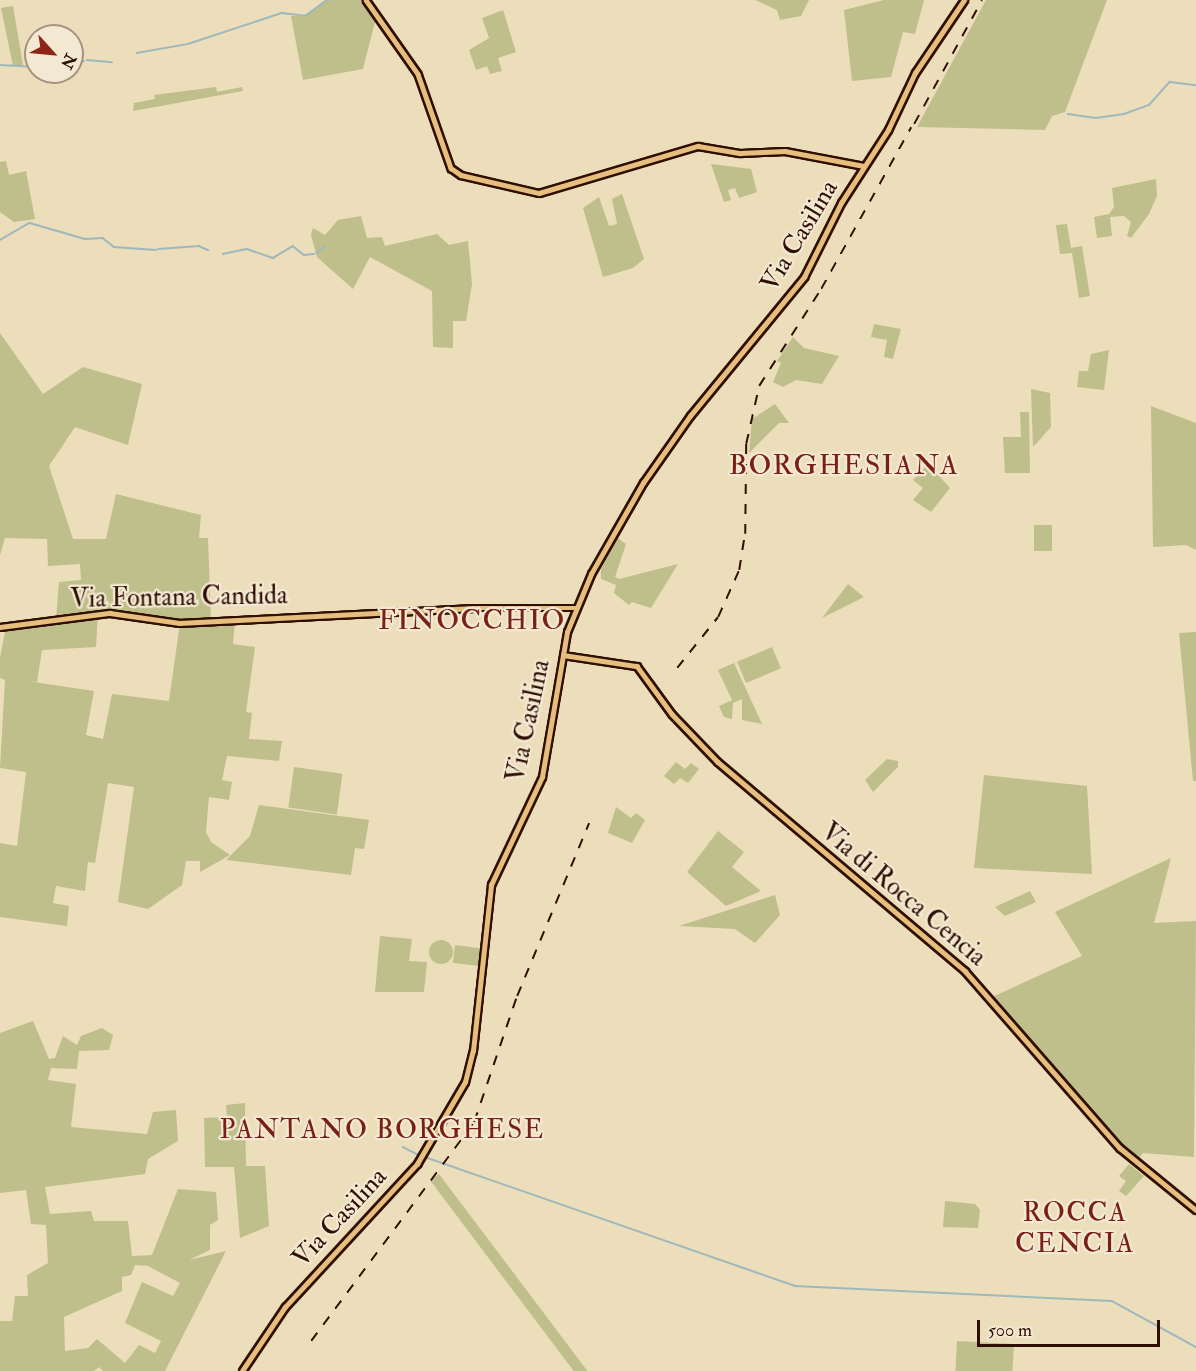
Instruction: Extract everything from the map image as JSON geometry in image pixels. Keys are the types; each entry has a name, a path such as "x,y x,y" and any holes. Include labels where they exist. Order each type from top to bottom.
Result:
{"main road":[{"path":"366,0 418,74 451,168 461,175 539,193 697,146 742,153 783,151 858,164 863,168"},
{"name":"Via Casilina","path":"242,1371 283,1309 416,1166 466,1080 473,1053 491,885 542,777 563,655 575,608 643,483 697,406 801,281 915,73 964,0"},
{"path":"858,164 869,159"},
{"path":"850,163 863,168"},
{"name":"Via Fontana Candida","path":"0,627 109,613 178,623 472,608 575,608"},
{"name":"Via di Rocca Cencia","path":"563,655 620,660 638,666 672,714 724,769 965,971 1120,1148 1196,1210"}],"green space":[{"path":"327,0 362,0 376,18 363,69 303,80 291,16 305,16"},
{"path":"755,0 809,0 801,16 780,20 777,10"},
{"path":"884,0 924,0 915,34 903,32 891,77 852,81 844,10"},
{"path":"986,0 1107,0 1065,112 1052,116 1045,130 917,127"},
{"path":"13,6 23,65 13,66 1,8"},
{"path":"503,10 516,52 498,58 502,71 490,74 487,66 476,70 469,50 489,38 482,18"},
{"path":"216,87 217,92 242,87 243,91 133,111 134,103 155,99 154,95"},
{"path":"6,161 9,175 26,171 35,219 14,222 0,212 0,162"},
{"path":"711,164 751,169 757,192 739,198 735,188 728,190 731,200 724,202"},
{"path":"1156,179 1157,196 1149,214 1131,238 1127,236 1131,222 1124,216 1110,217 1112,236 1097,238 1094,217 1109,214 1114,207 1112,188"},
{"path":"622,194 644,259 633,268 603,277 583,208 599,197 609,226 617,224 612,199"},
{"path":"361,216 367,238 382,237 385,246 437,234 449,245 468,241 472,284 466,321 453,321 453,348 433,347 432,291 370,257 353,289 317,257 311,235 313,228 325,235 338,220"},
{"path":"1067,224 1071,248 1082,246 1090,296 1079,298 1072,253 1060,254 1056,225"},
{"path":"874,324 901,329 893,359 884,357 887,340 871,337"},
{"path":"0,333 43,394 83,367 142,384 128,445 75,427 49,466 73,539 106,539 116,494 201,515 199,538 208,538 211,621 235,621 233,644 255,647 246,712 252,713 249,739 282,741 279,761 227,756 222,780 232,782 229,800 209,797 206,832 211,842 230,855 200,872 200,861 186,861 182,885 148,909 118,902 134,787 108,783 95,863 88,862 85,891 56,886 53,903 69,906 67,926 0,917 0,843 17,846 26,772 0,768 5,680 0,678 0,658 6,626 56,619 59,582 81,580 80,564 48,566 47,539 5,538 0,555","holes":["98,614 180,623 169,701 112,694 103,739 86,735 94,691 27,681 37,682 42,650 96,647"]},
{"path":"793,337 804,348 839,356 822,384 796,380 783,387 773,382 781,363 777,361"},
{"path":"1109,350 1104,390 1077,387 1079,371 1088,371 1091,354"},
{"path":"1031,389 1050,393 1051,427 1033,447"},
{"path":"775,404 789,423 779,423 749,453 752,419"},
{"path":"1151,406 1196,423 1196,550 1186,545 1153,547"},
{"path":"1020,412 1029,412 1030,473 1005,473 1003,437 1021,437"},
{"path":"928,464 950,488 931,512 913,500 923,488 913,480"},
{"path":"1034,525 1052,525 1052,551 1034,551"},
{"path":"618,538 626,544 615,577 619,579 678,564 651,608 632,602 629,605 614,593 616,585 601,579 601,569"},
{"path":"848,584 864,597 822,618"},
{"path":"1196,632 1196,781 1193,781 1179,633"},
{"path":"772,647 781,668 746,683 737,662"},
{"path":"734,663 762,724 742,720 742,699 733,703 732,719 724,717 719,706 732,700 718,670"},
{"path":"887,759 898,761 898,767 873,792 865,780"},
{"path":"676,762 685,769 691,763 699,769 688,783 680,778 674,784 664,776"},
{"path":"294,767 343,774 337,814 288,808"},
{"path":"984,775 1087,786 1092,874 974,868"},
{"path":"259,805 369,820 364,849 355,848 351,875 226,860 250,836"},
{"path":"616,807 631,818 636,813 645,820 632,843 608,833"},
{"path":"718,831 744,852 732,867 761,891 726,906 687,872"},
{"path":"1171,858 1154,923 1196,921 1194,1157 1143,1153 1137,1160 992,997 1082,956 1055,912"},
{"path":"1030,891 1036,902 1005,916 995,907"},
{"path":"775,895 780,915 755,943 735,929 679,926"},
{"path":"380,936 412,939 409,961 427,962 424,992 375,992"},
{"path":"441,940 449,944 453,952 449,960 441,964 433,960 429,952 433,944"},
{"path":"455,945 481,948 479,966 453,963"},
{"path":"33,1021 49,1059 55,1058 63,1036 77,1045 81,1036 102,1028 113,1035 109,1050 79,1051 77,1069 51,1068 48,1080 76,1084 71,1127 147,1134 153,1112 176,1110 178,1141 148,1159 145,1174 45,1187 50,1214 91,1211 94,1221 128,1221 132,1256 152,1255 178,1189 216,1192 218,1220 210,1225 210,1250 189,1260 226,1251 165,1371 103,1371 99,1367 94,1371 0,1371 0,1321 12,1321 15,1296 28,1296 27,1275 48,1263 46,1225 31,1224 26,1190 0,1193 0,1033","holes":["135,1265 148,1266 180,1283 173,1296 142,1282 125,1323 161,1341 155,1353 139,1345 125,1363 97,1339 88,1348 65,1351 64,1317 122,1291 122,1277 131,1275"]},
{"path":"245,1103 246,1166 265,1166 269,1226 240,1238 234,1167 205,1167 204,1118 227,1117 226,1105"},
{"path":"1129,1164 1144,1176 1126,1196 1119,1191 1126,1181 1119,1176"},
{"path":"439,1174 587,1371 574,1371 430,1181"},
{"path":"945,1201 975,1204 980,1210 978,1228 943,1227"},
{"path":"957,1341 1014,1344 1013,1371 955,1371"}],"waterway":[{"path":"137,53 188,44 282,13 305,16 327,0"},
{"path":"87,60 112,62"},
{"path":"0,65 24,66"},
{"path":"1068,114 1096,118 1124,114 1149,105 1170,82 1196,85"},
{"path":"0,240 30,223 85,239 103,238 114,247 156,250"},
{"path":"158,249 199,246 208,250"},
{"path":"223,254 247,249 273,258 293,246 304,255 314,254"},
{"path":"316,253 325,247"},
{"path":"403,1147 421,1156"},
{"path":"425,1157 795,1286 1112,1301 1196,1347"}],"railway":[{"path":"914,124 982,0"},
{"path":"677,668 718,617 739,570 745,534 746,444 759,386 821,289 911,127"},
{"path":"311,1341 474,1122 517,996 589,823"}],"district":[{"name":"BORGHESIANA","path":"844,466"},
{"name":"FINOCCHIO","path":"472,621"},
{"name":"PANTANO BORGHESE","path":"382,1130"},
{"name":"ROCCA CENCIA","path":"1075,1228"}]}
